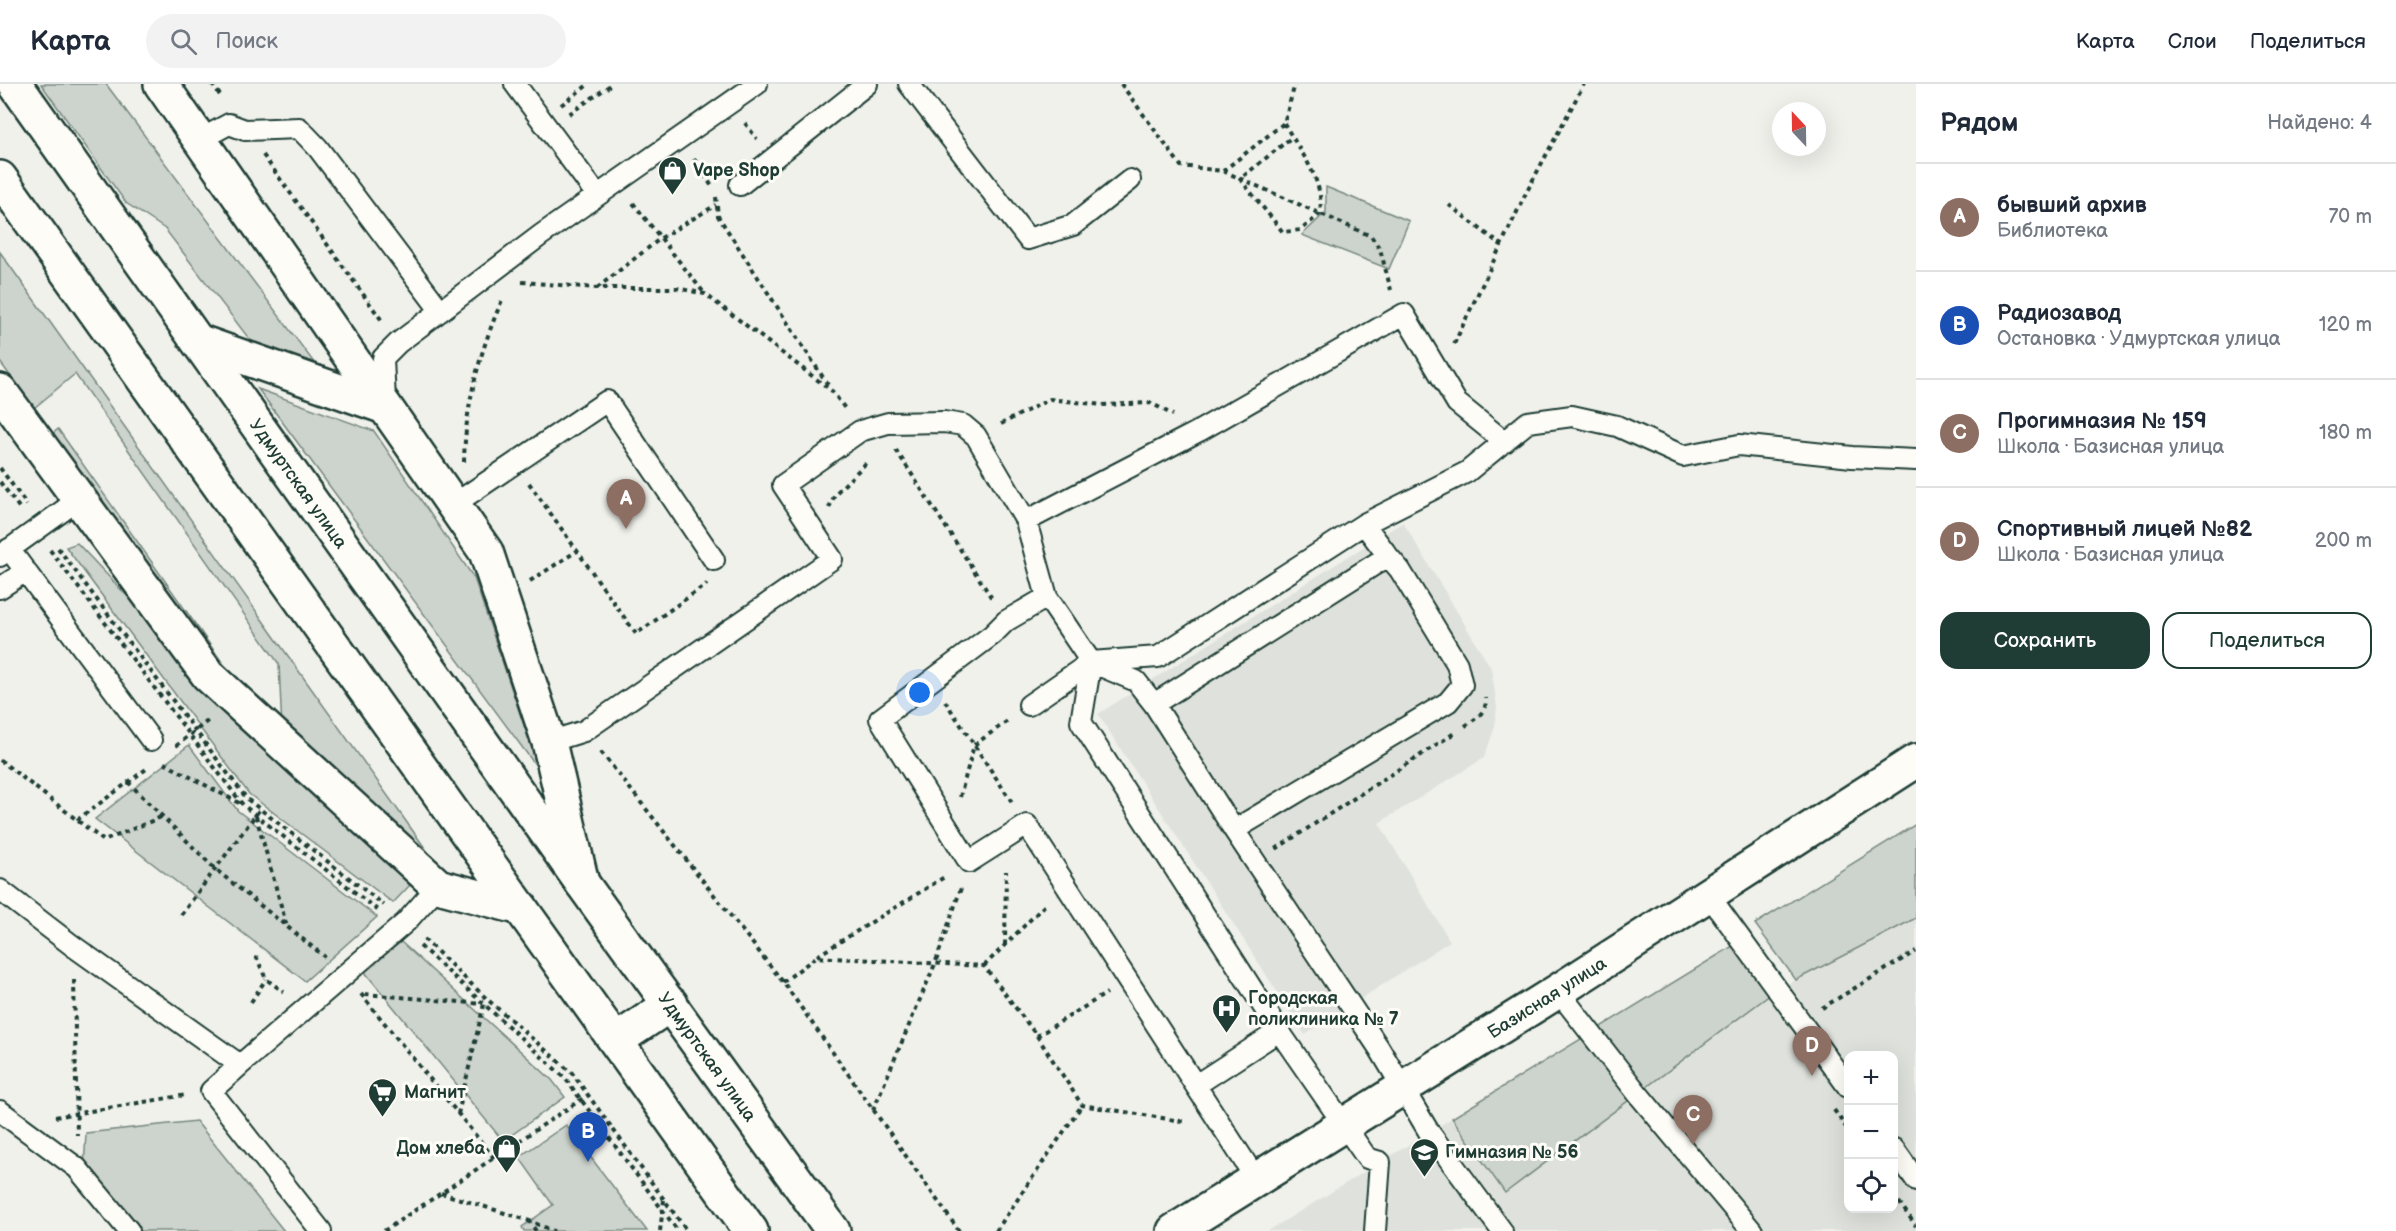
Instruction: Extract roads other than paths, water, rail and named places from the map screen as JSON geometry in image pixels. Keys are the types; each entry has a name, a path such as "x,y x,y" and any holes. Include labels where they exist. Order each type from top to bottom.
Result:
{"street":[{"name":"Удмуртская улица","path":"15,84 582,883 833,1231"},
{"name":"Удмуртская улица","path":"161,84 486,552 549,742 582,883"},
{"path":"0,178 751,1231"},
{"path":"200,342 385,407"},
{"path":"0,391 208,675 438,886 521,908"},
{"name":"Базисная улица","path":"1174,1231 1558,991 1916,762"},
{"path":"617,1041 671,1005"}],"lane":[{"path":"514,84 597,195"},
{"path":"385,407 383,358 398,343 597,195 757,84"},
{"path":"740,185 867,84"},
{"path":"909,84 1028,239 1073,225 1130,180"},
{"path":"201,139 229,124 245,130 299,128 318,148 440,310"},
{"path":"1026,522 1198,431 1404,314 1457,403 1505,442"},
{"path":"453,505 607,401 714,560"},
{"path":"1029,705 1091,662 1158,657 1364,524 1467,472 1528,422 1572,416 1617,426 1683,456 1739,445 1852,457 1916,460"},
{"path":"549,742 584,730 832,559 783,484 860,431 888,423 944,422 963,425 976,436 1026,522 1047,597 1091,662 1136,681 1154,704 1404,1088 1429,1132 1502,1231"},
{"path":"78,500 4,552 26,571 151,740"},
{"path":"1234,830 1448,702 1462,685 1457,664 1400,570 1364,524"},
{"path":"1154,704 1388,556"},
{"path":"0,588 26,571"},
{"path":"1047,597 1006,621 992,636 880,719 969,862 1027,825 1256,1179"},
{"path":"1091,662 1081,722 1279,1031 1343,1126 1367,1158 1380,1162 1375,1231"},
{"path":"321,1231 211,1090 402,924 438,886"},
{"path":"0,890 73,946 240,1065"},
{"path":"1708,894 1844,1081"},
{"path":"1558,991 1638,1094 1752,1231"},
{"path":"1196,1085 1279,1031"},
{"path":"0,1111 77,1168 129,1231"},
{"path":"1898,1156 1916,1180"}],"place":[{"name":"Vape Shop","path":"672,196"},
{"name":"бывший архив","path":"626,529"},
{"name":"Городская поликлиника № 7","path":"1227,1034"},
{"name":"Спортивный лицей №82","path":"1812,1076"},
{"name":"Магнит","path":"383,1118"},
{"name":"Прогимназия № 159","path":"1693,1145"},
{"name":"Радиозавод","path":"588,1162"},
{"name":"Дом хлеба","path":"506,1174"},
{"name":"Гимназия № 56","path":"1424,1178"}]}
